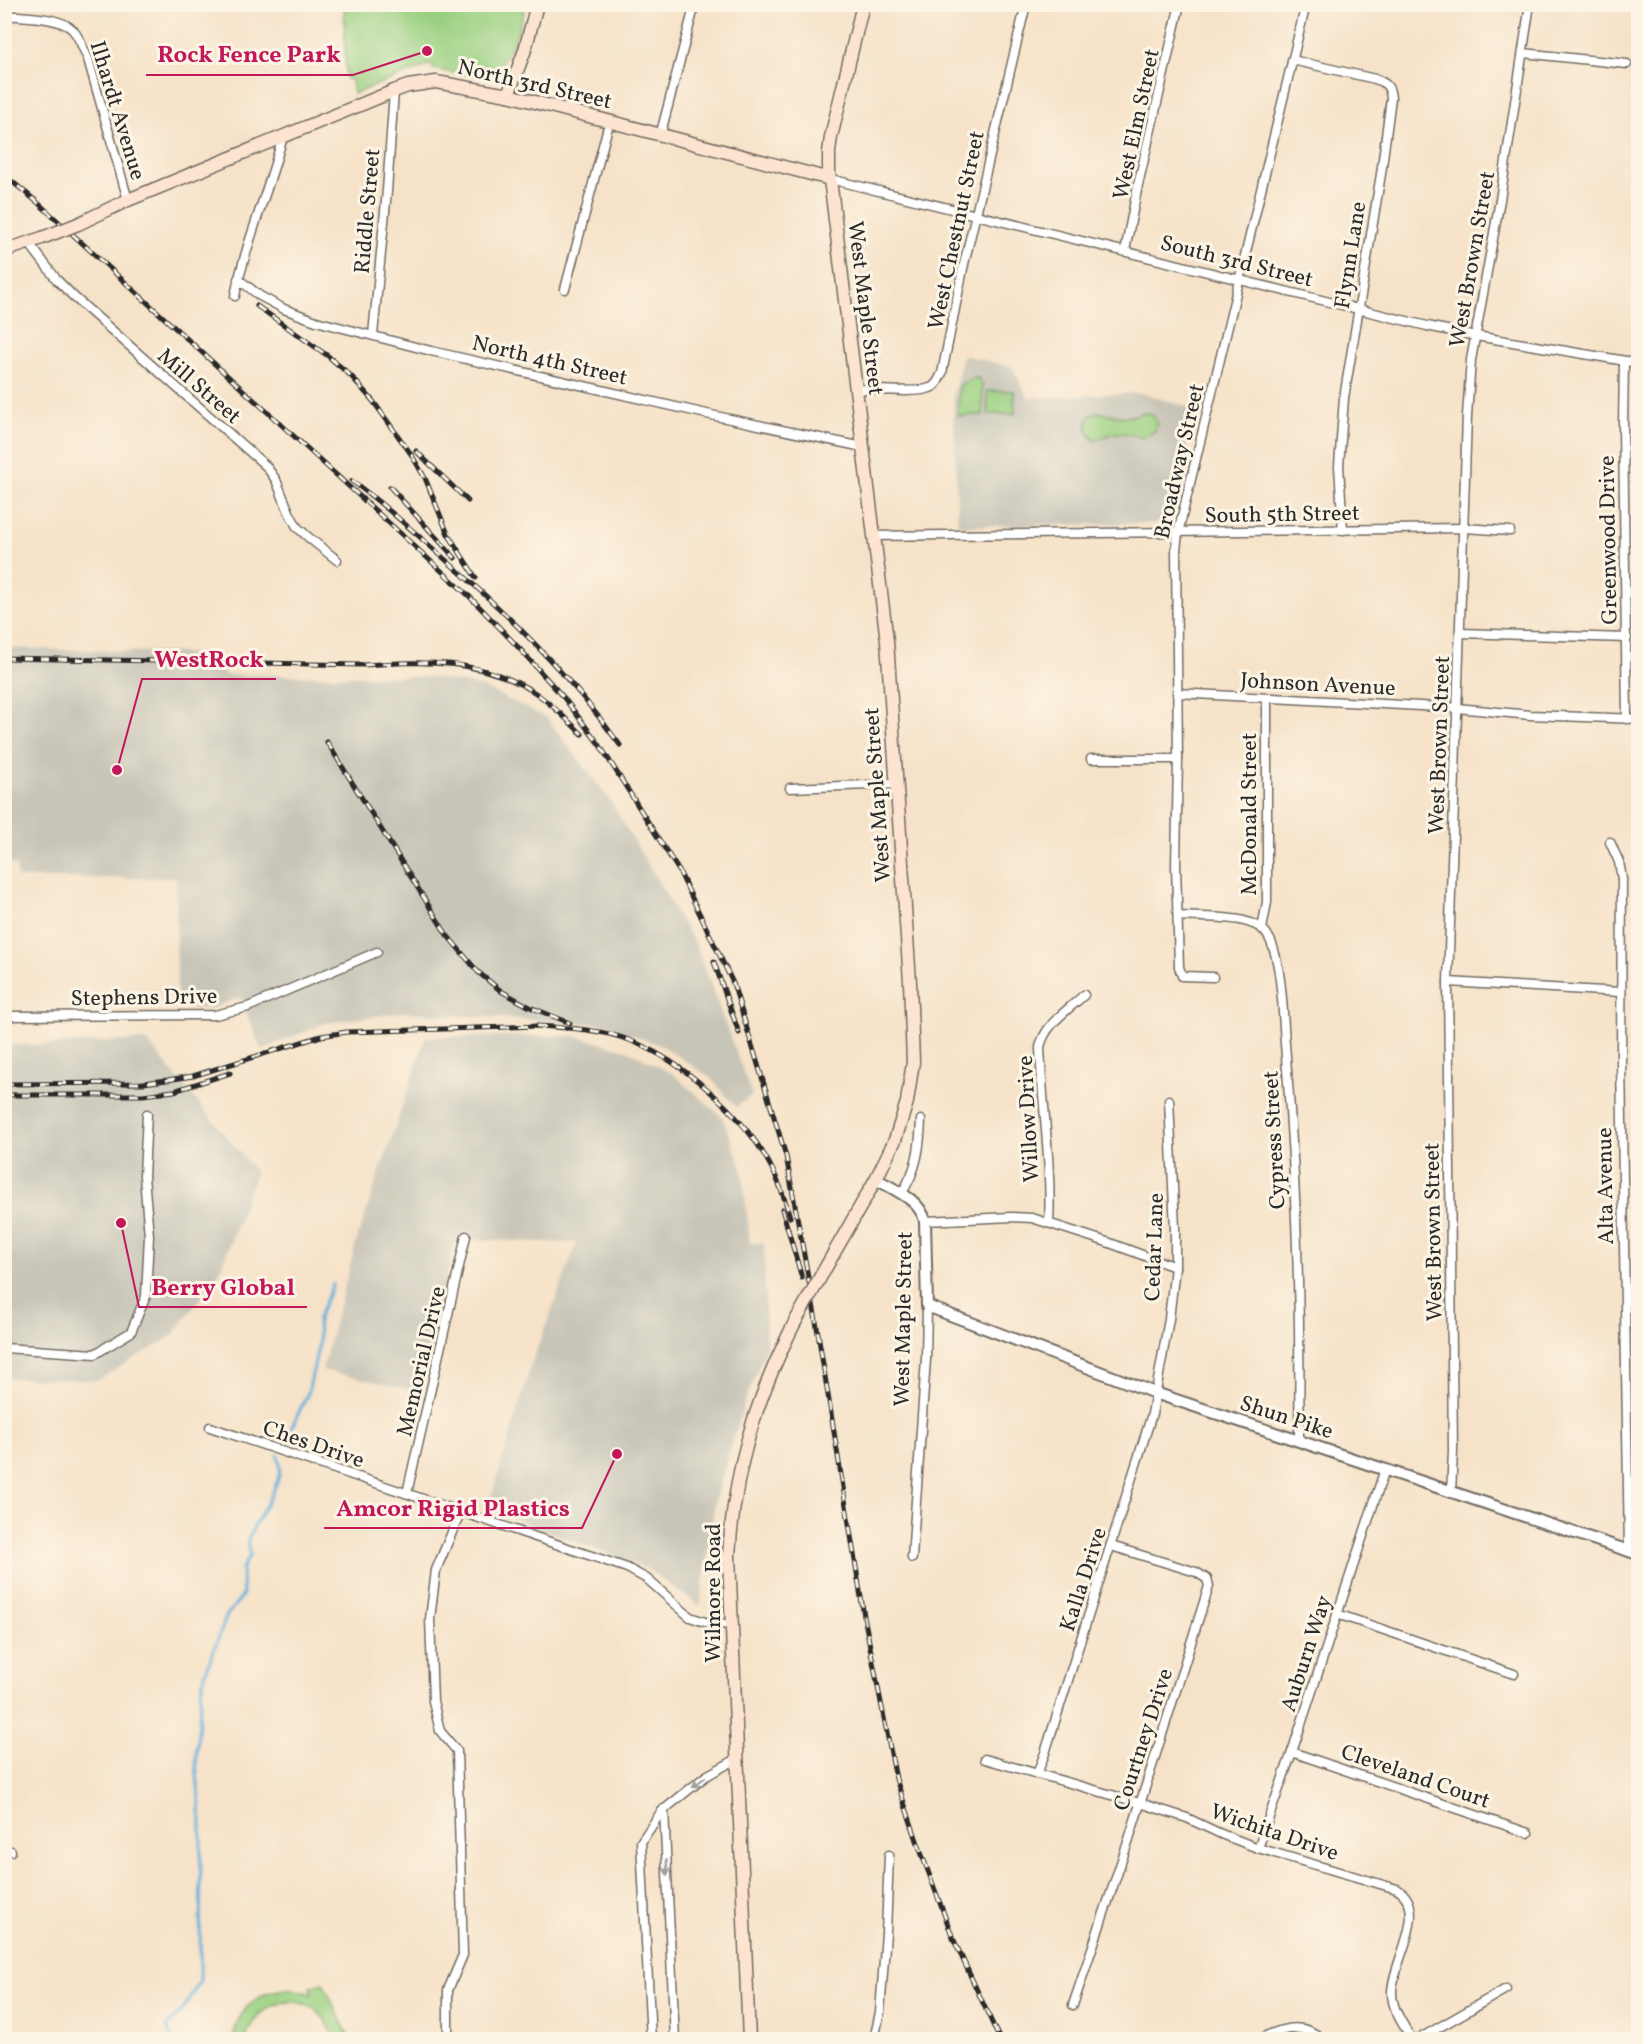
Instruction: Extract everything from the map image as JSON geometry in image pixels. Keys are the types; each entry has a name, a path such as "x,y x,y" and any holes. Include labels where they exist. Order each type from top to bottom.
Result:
{"main road":[{"path":"508,95 525,50 537,4"},
{"name":"West Maple Street","path":"863,4 831,137 830,179 887,642 911,992 913,1062 902,1121 876,1179"},
{"name":"North 3rd Street","path":"4,251 78,224 128,200 393,91 408,86 436,82 508,95 830,179"},
{"name":"Wilmore Road","path":"749,2040 730,1625 729,1556 737,1480 747,1439 762,1394 794,1324 876,1179"}],"street":[{"path":"660,136 695,4"},
{"name":"West Chestnut Street","path":"856,389 917,390 930,388 937,383 944,367 964,264 1026,4"},
{"name":"West Elm Street","path":"1125,251 1180,4"},
{"name":"Broadway Street","path":"1213,977 1182,976 1179,967 1176,866 1178,533 1305,4"},
{"name":"West Brown Street","path":"1451,1493 1454,1451 1448,982 1468,388 1530,4"},
{"name":"Ilhardt Avenue","path":"4,15 58,22 71,28 79,38 128,200"},
{"path":"1523,53 1627,64"},
{"name":"Flynn Lane","path":"1292,60 1375,79 1385,83 1390,89 1391,98 1381,174 1344,398 1339,444 1343,530"},
{"name":"Riddle Street","path":"373,335 387,191 393,91"},
{"path":"565,289 609,123"},
{"path":"235,296 238,279 283,136"},
{"name":"South 3rd Street","path":"830,179 1476,336 1638,363"},
{"name":"Mill Street","path":"29,243 57,280 74,297 266,466 276,480 297,526 338,560"},
{"name":"North 4th Street","path":"238,279 260,296 284,309 316,321 431,351 863,447"},
{"name":"Greenwood Drive","path":"1624,361 1627,718"},
{"name":"South 5th Street","path":"874,536 1464,528 1510,531"},
{"path":"1460,633 1627,638"},
{"name":"Johnson Avenue","path":"1177,693 1638,719"},
{"name":"McDonald Street","path":"1262,929 1267,902 1267,699"},
{"path":"1091,759 1178,759"},
{"path":"790,788 897,784"},
{"name":"Alta Avenue","path":"1610,842 1619,862 1622,879 1620,992 1634,1553"},
{"path":"1178,916 1245,921 1262,929"},
{"name":"Cypress Street","path":"1262,929 1268,936 1278,974 1289,1098 1297,1237 1299,1440"},
{"name":"Stephens Drive","path":"4,1016 215,1015 248,1007 377,952"},
{"path":"1448,982 1620,992"},
{"name":"Willow Drive","path":"1049,1223 1048,1159 1041,1047 1049,1026 1084,995"},
{"name":"Cedar Lane","path":"1155,1394 1169,1319 1175,1268 1169,1100"},
{"path":"4,1348 95,1354 131,1332 146,1296 149,1236 144,1176 147,1114"},
{"path":"901,1194 917,1160 921,1120"},
{"name":"West Maple Street","path":"876,1179 920,1208 925,1221 926,1359 912,1558"},
{"path":"925,1221 1032,1218 1175,1268"},
{"name":"Memorial Drive","path":"407,1493 466,1236"},
{"name":"Shun Pike","path":"927,1306 1155,1394 1634,1553"},
{"name":"Kalla Drive","path":"1037,1774 1152,1414 1155,1394"},
{"name":"Ches Drive","path":"210,1427 627,1568 647,1580 690,1617 705,1622 730,1625"},
{"name":"Auburn Way","path":"1258,1848 1385,1469"},
{"path":"448,2040 448,1990 463,1955 457,1751 440,1731 433,1701 430,1619 436,1570 461,1511"},
{"name":"Courtney Drive","path":"1072,2005 1140,1803 1209,1586 1208,1580 1196,1572 1111,1546"},
{"path":"1337,1614 1514,1674"},
{"name":"Cleveland Court","path":"1292,1752 1528,1833"},
{"path":"651,2040 641,1842 664,1809 706,1776 737,1759"},
{"name":"Wichita Drive","path":"985,1759 1187,1818 1258,1848 1396,1889 1404,1894 1409,1900 1411,1917 1392,1990 1396,2010 1412,2040"},
{"path":"664,1809 675,2040"},
{"path":"874,2040 880,2012 889,1855"},
{"path":"1417,2040 1506,1989"},
{"path":"1259,2040 1286,2028 1301,2028 1318,2034 1323,2040"}],"shaded area":[{"path":"963,355 1012,367 1028,398 1140,393 1195,409 1171,523 958,526 953,396"},
{"path":"5,648 222,654 224,675 433,677 482,687 547,718 611,802 696,946 752,1095 736,1107 710,1077 662,1046 603,1024 405,1012 325,1023 261,1050 240,997 213,1008 177,1008 176,878 17,878 16,865 5,865"},
{"path":"575,1036 629,1051 673,1074 722,1117 742,1168 750,1243 764,1243 766,1348 743,1407 715,1501 700,1606 646,1568 488,1509 531,1365 577,1243 455,1239 422,1392 322,1370 358,1236 426,1037"},
{"path":"146,1040 256,1172 219,1273 172,1336 98,1380 5,1378 4,1046"}],"green space":[{"path":"344,5 505,5 525,9 515,40 502,62 487,76 433,69 432,64 353,94 352,80 346,79"},
{"path":"978,378 982,383 983,415 958,416 959,386"},
{"path":"987,391 1014,391 1015,414 988,414"},
{"path":"1097,412 1123,417 1143,413 1152,414 1157,422 1155,431 1143,438 1117,433 1094,440 1088,432 1087,424 1089,417"},
{"path":"323,1983 350,2039 335,2039 321,2015 311,2007 288,2002 276,2004 266,2010 250,2027 246,2039 233,2039 243,2013 261,1996 285,1990 312,1994 310,1987"}],"waterway":[{"path":"278,1441 290,1431 308,1393 319,1343 318,1318 333,1284"},
{"path":"183,2040 172,2039 167,2027 185,2007 200,1980 201,1820 196,1762 201,1691 227,1615 243,1595 242,1568 250,1555 248,1541 275,1487 280,1464 277,1455"}],"railway":[{"path":"4,175 36,201 469,596 564,698 599,744 679,871 733,983 786,1156 815,1315 864,1616 896,1779 953,1938 1000,2040"},
{"path":"257,306 328,356 351,376 373,401 411,454 425,478 448,534 476,578"},
{"path":"416,451 468,501"},
{"path":"352,481 407,526 512,621 558,668 620,745"},
{"path":"390,487 455,558"},
{"path":"4,658 363,665 451,664 472,667 514,681 540,696 582,734"},
{"path":"327,742 447,935 478,972 501,991 530,1007 570,1023"},
{"path":"714,962 739,1033"},
{"path":"4,1084 143,1083 167,1080 193,1076 321,1036 347,1032 538,1026 596,1031 618,1036 649,1049 670,1061 710,1091 744,1127 758,1146 782,1190 790,1217"},
{"path":"4,1095 143,1095 174,1091 230,1073"},
{"path":"782,1209 802,1278"}],"place":[{"name":"Rock Fence Park","path":"427,51"},
{"name":"WestRock","path":"117,770"},
{"name":"Berry Global","path":"121,1223"},
{"name":"Amcor Rigid Plastics","path":"617,1454"}]}
